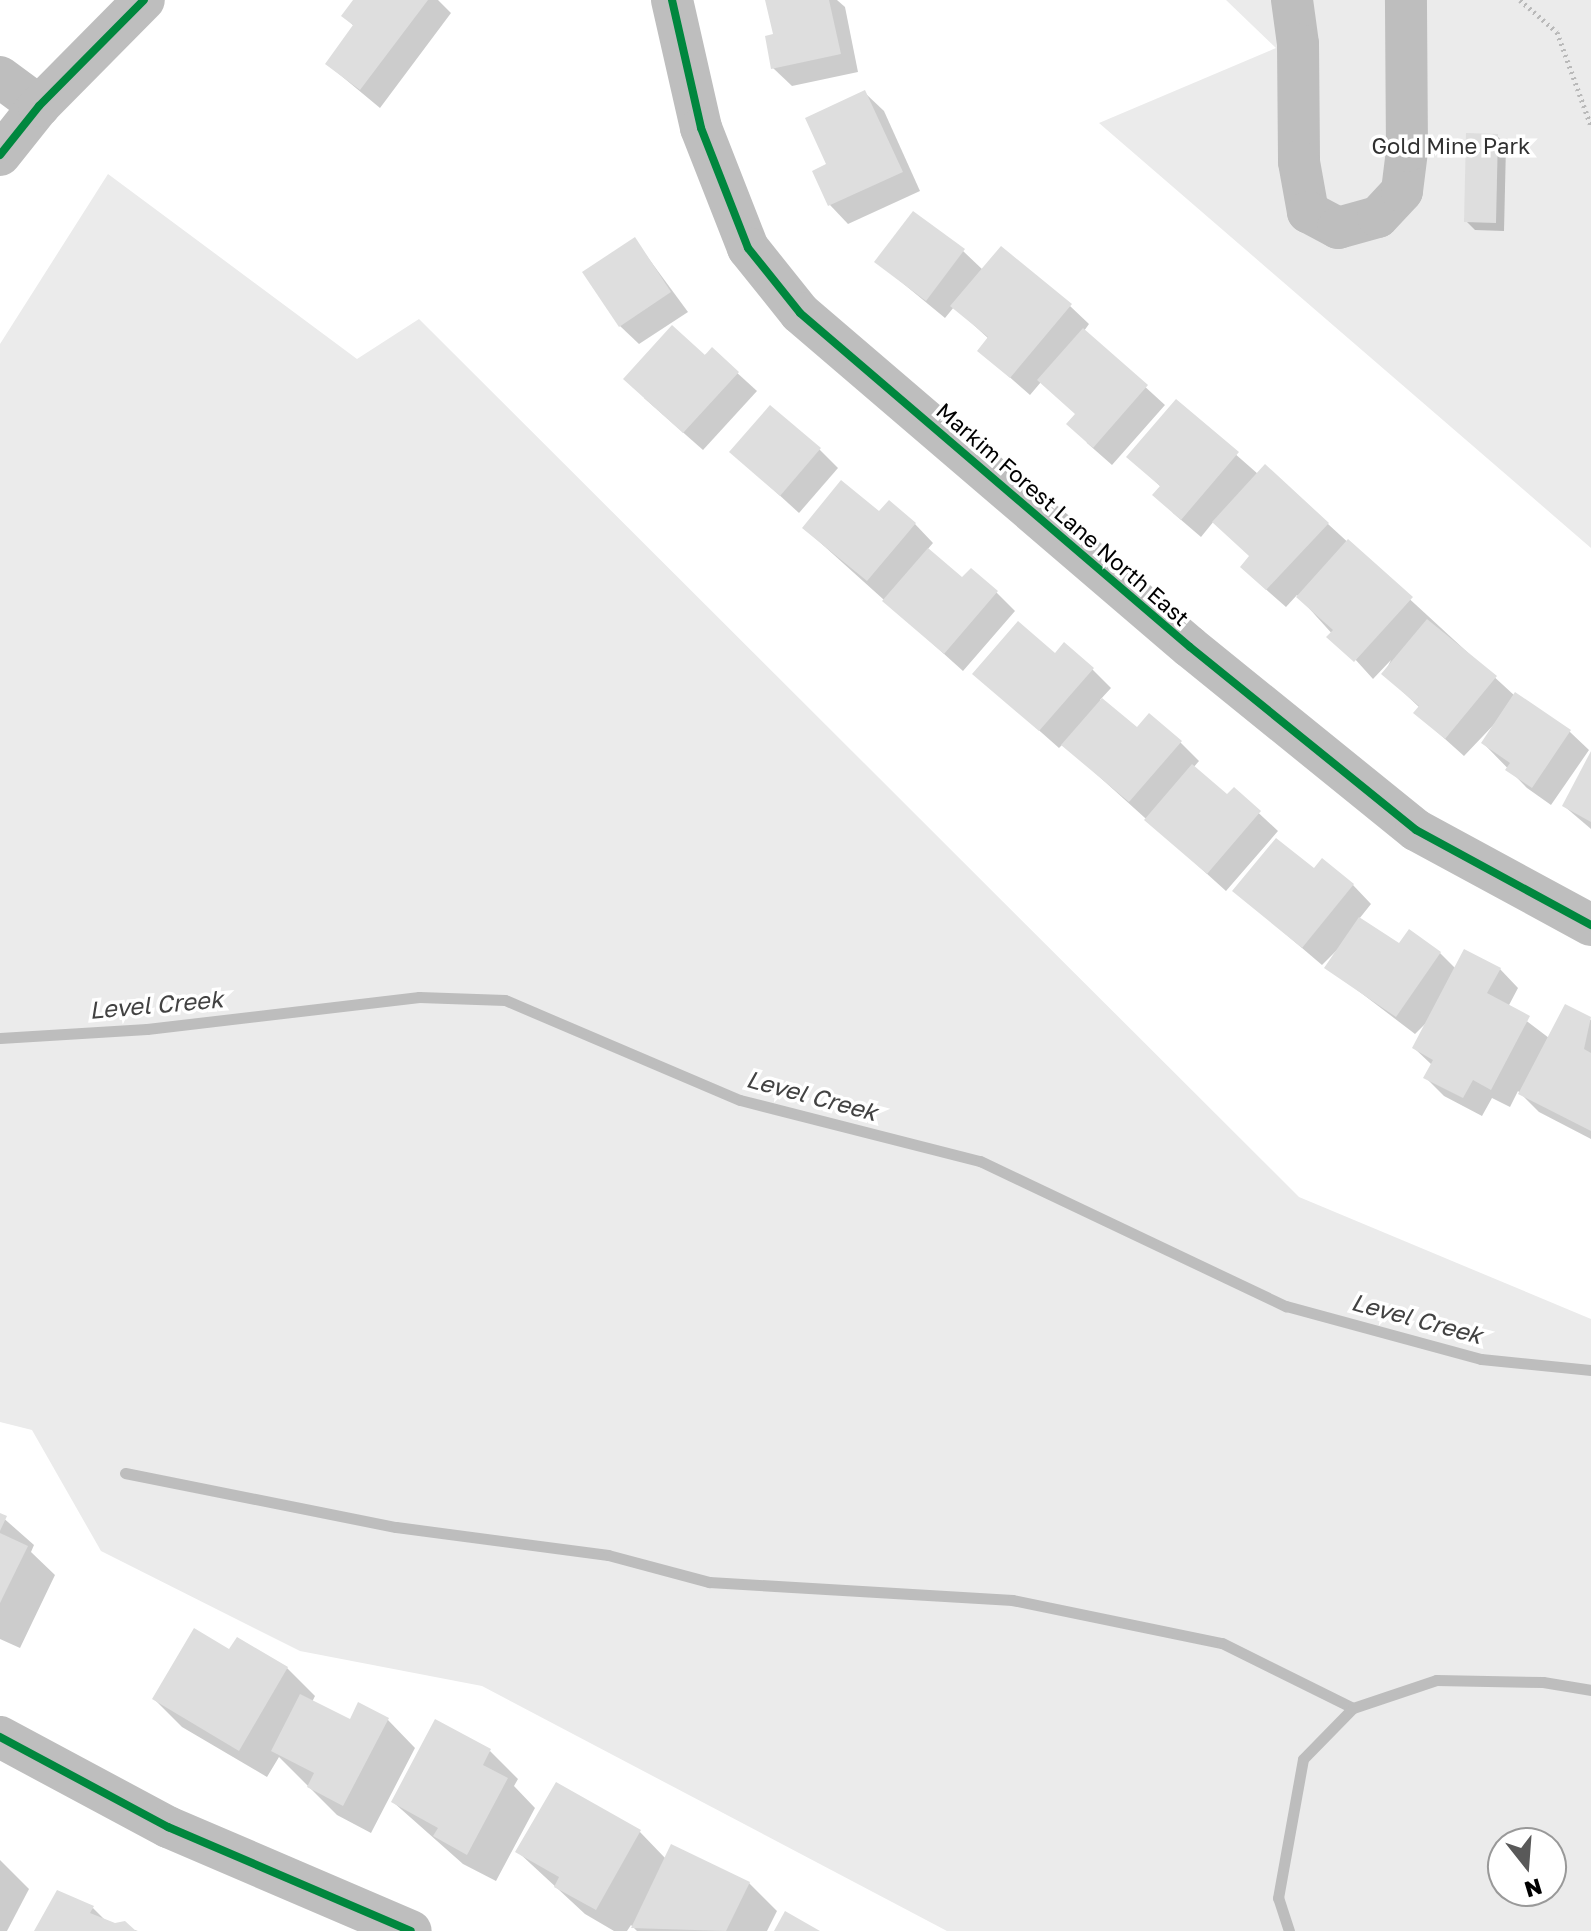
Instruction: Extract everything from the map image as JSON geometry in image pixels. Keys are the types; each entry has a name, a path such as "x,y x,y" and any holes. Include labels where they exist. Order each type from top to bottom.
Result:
{"street":[{"path":"0,155 39,106 144,0"},
{"name":"Markim Forest Lane North East","path":"672,0 701,128 748,248 800,313 1190,647 1416,830 1591,925"},
{"path":"1292,0 1298,44 1299,162 1308,212 1338,228 1378,217 1402,191 1407,151 1406,0"},
{"path":"0,77 39,106"},
{"path":"0,1737 168,1827 411,1931"}],"path":[{"path":"1520,0 1557,32 1591,126"}],"green space":[{"name":"Gold Mine Park","path":"1226,0 1591,0 1591,548 1099,123 1276,48"},
{"path":"108,174 357,359 419,319 1299,1197 1591,1319 1591,1931 947,1931 482,1686 300,1651 101,1551 32,1430 0,1422 0,344"}],"building":[{"path":"353,0 428,0 360,90 325,64 353,25 341,16"},
{"path":"765,0 829,0 841,54 771,69 765,36 773,34"},
{"path":"865,90 903,172 828,206 812,171 826,164 805,118"},
{"path":"1466,133 1498,134 1496,223 1464,222"},
{"path":"913,211 965,249 926,301 874,262"},
{"path":"635,237 671,292 619,327 582,272"},
{"path":"1001,246 1072,304 1010,378 977,351 988,337 950,306"},
{"path":"672,325 705,355 712,347 739,372 683,433 623,379"},
{"path":"1083,328 1148,385 1093,448 1066,424 1075,414 1037,380"},
{"path":"1176,399 1239,452 1181,520 1152,495 1160,486 1126,457"},
{"path":"770,405 821,448 780,496 729,452"},
{"path":"1265,464 1329,523 1266,590 1240,567 1249,556 1212,522"},
{"path":"841,480 879,511 889,500 916,523 867,581 802,528"},
{"path":"1348,539 1413,597 1354,662 1326,637 1333,630 1296,597"},
{"path":"928,548 962,577 971,568 998,591 944,654 882,601"},
{"path":"1427,619 1497,676 1445,739 1413,713 1419,706 1381,674"},
{"path":"1018,621 1055,653 1064,642 1094,668 1039,731 972,674"},
{"path":"1515,692 1571,730 1532,788 1505,770 1510,763 1481,743"},
{"path":"1102,698 1137,727 1149,713 1182,741 1129,802 1061,745"},
{"path":"1591,751 1591,822 1562,806"},
{"path":"1192,764 1227,794 1234,787 1261,811 1207,874 1144,820"},
{"path":"1276,838 1314,868 1322,858 1354,884 1302,948 1232,891"},
{"path":"1359,917 1399,943 1409,929 1441,952 1396,1017 1324,968"},
{"path":"1464,949 1501,968 1487,993 1530,1016 1491,1090 1473,1080 1463,1098 1423,1078 1433,1060 1412,1048"},
{"path":"1565,1004 1591,1017 1584,1049 1591,1053 1591,1131 1518,1094"},
{"path":"0,1513 7,1516 0,1531"},
{"path":"0,1533 28,1546 0,1603"},
{"path":"194,1628 229,1649 237,1637 288,1667 239,1751 152,1699"},
{"path":"300,1694 350,1719 358,1702 389,1718 343,1806 307,1787 314,1773 271,1751"},
{"path":"435,1719 491,1749 483,1765 508,1778 467,1855 433,1836 438,1828 391,1802"},
{"path":"556,1782 641,1830 596,1910 554,1887 559,1877 515,1852"},
{"path":"671,1844 750,1882 726,1931 631,1928"},
{"path":"57,1890 94,1906 90,1913 115,1923 125,1921 136,1931 34,1931"},
{"path":"785,1911 820,1931 774,1931"}],"waterway":[{"name":"Level Creek","path":"0,1038 147,1029 419,997 505,1000 740,1100 980,1161 1286,1306 1481,1359 1591,1370"},
{"path":"125,1473 396,1527 608,1555 709,1582 1012,1600 1222,1643 1353,1708"},
{"path":"1289,1931 1278,1898 1303,1759 1353,1708 1436,1680 1543,1682 1591,1690"}],"cycle path":[{"path":"0,155 39,106 144,0"},
{"path":"672,0 701,128 748,248 800,313 1190,647 1416,830 1591,925"},
{"path":"0,1737 168,1827 411,1931"}]}
